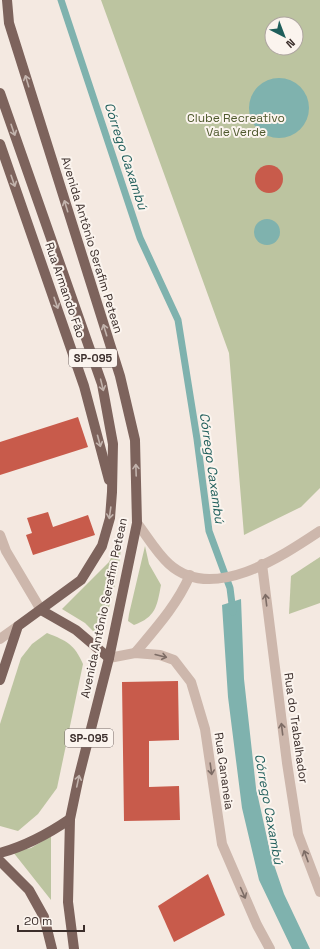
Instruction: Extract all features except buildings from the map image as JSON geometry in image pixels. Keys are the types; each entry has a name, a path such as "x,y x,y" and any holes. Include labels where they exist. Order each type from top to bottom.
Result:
{"main road":[{"name":"Avenida Antônio Serafim Petean","path":"7,0 9,22 120,376 135,440 137,523 109,658 79,776 70,819 68,902 74,949"},
{"name":"Avenida Antônio Serafim Petean","path":"0,93 102,384 113,444 110,518 102,546 81,580 41,610"},
{"name":"Rua Armando Fão","path":"0,144 84,386 112,492"},
{"name":"SP-095","path":"18,626 41,610"},
{"path":"41,610 76,630 109,658"},
{"path":"0,680 18,626"},
{"path":"0,853 19,848 55,830 70,819"},
{"path":"0,861 29,890 44,917 52,949"}],"street":[{"path":"137,523 170,564 190,575 214,580 244,573 297,547 320,532"},
{"path":"0,535 6,552 41,610"},
{"name":"Rua do Trabalhador","path":"262,564 287,762 298,834 320,892"},
{"path":"135,653 164,620 182,593 190,575"},
{"path":"0,639 18,626"},
{"name":"Rua Cananeia","path":"109,658 135,653 160,655 174,660 191,682 205,728 222,844 257,925 270,949"}],"green space":[{"name":"Clube Recreativo Vale Verde","path":"101,0 320,0 320,488 301,507 244,535 229,353"},
{"path":"121,537 120,561 115,584 103,631 99,637 85,623 62,609 109,562"},
{"path":"145,546 149,564 161,585 154,610 147,618 134,625 128,621"},
{"path":"320,557 320,603 289,614 291,576"},
{"path":"47,633 60,638 69,644 80,657 83,664 57,788 38,814 18,831 0,826 0,724 21,658 32,644"},
{"path":"51,836 51,900 13,852 31,848"}],"water":[{"path":"279,78 296,83 304,91 309,108 304,125 296,133 279,138 262,133 254,125 249,108 254,91 262,83"},
{"path":"267,219 276,223 280,232 276,241 267,245 258,241 254,232 258,223"},
{"path":"241,599 244,679 256,788 271,856 284,894 310,949 292,949 259,880 242,808 228,697 222,605"}],"waterway":[{"name":"Córrego Caxambú","path":"61,0 140,238 178,320 197,439 209,531 230,588 233,612"}]}
